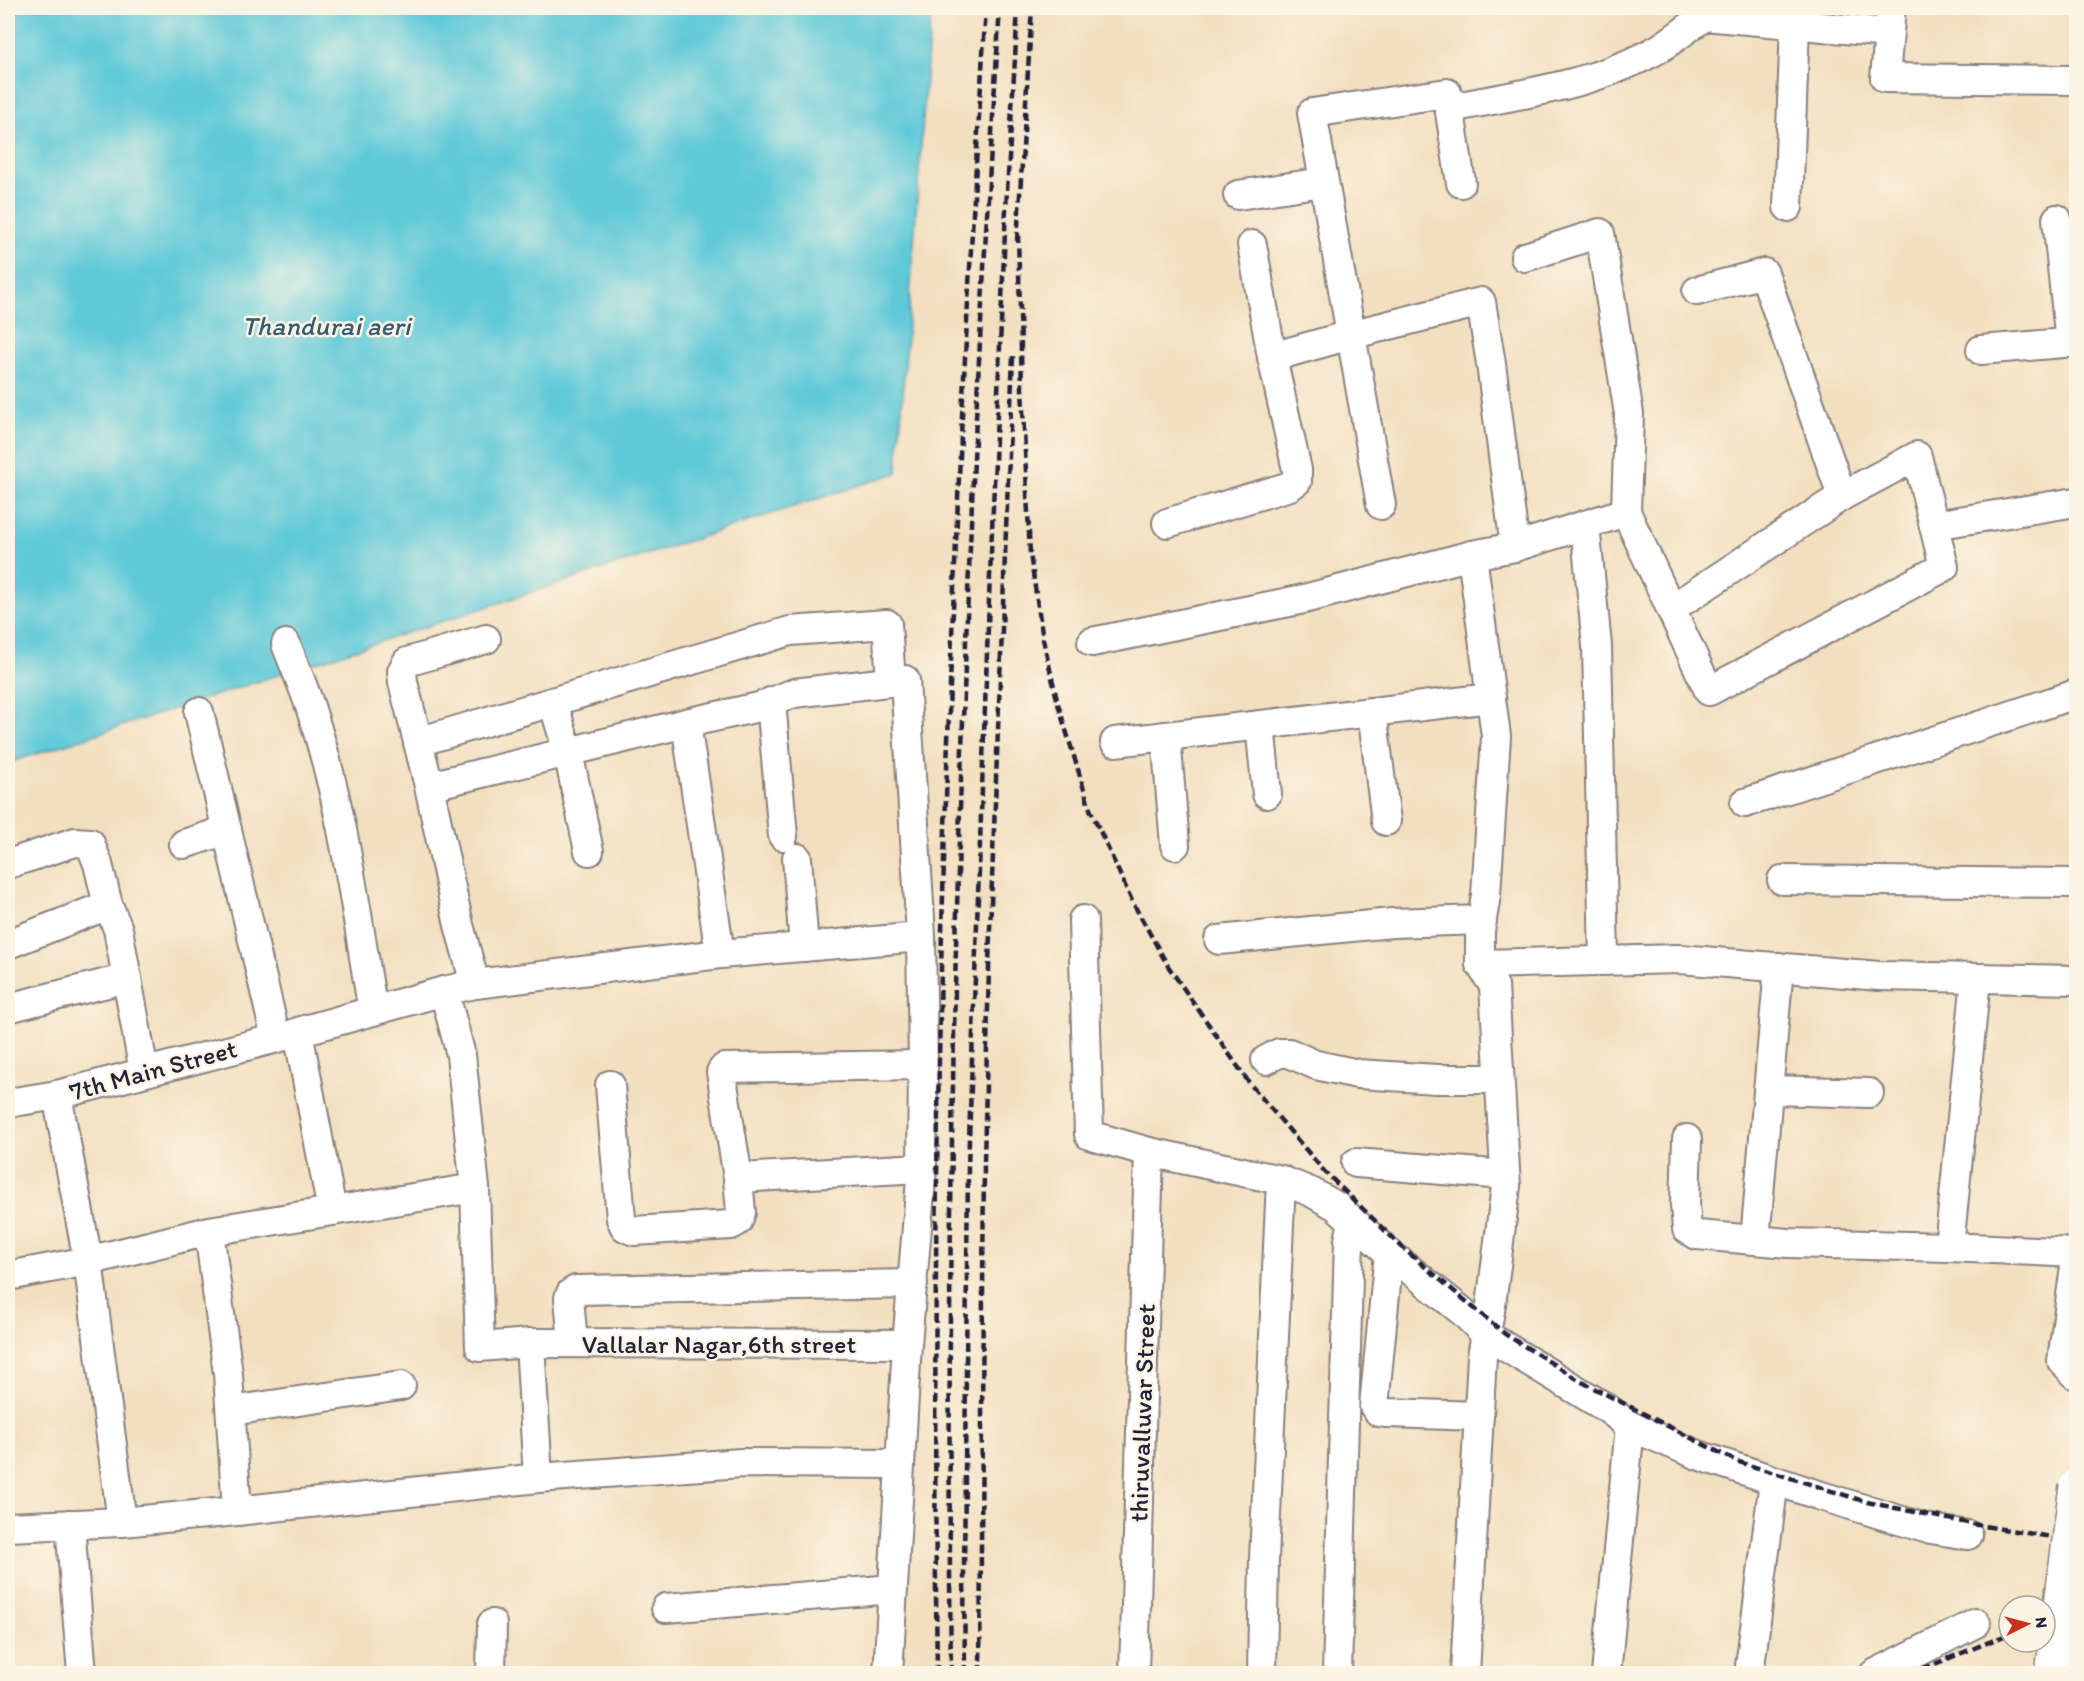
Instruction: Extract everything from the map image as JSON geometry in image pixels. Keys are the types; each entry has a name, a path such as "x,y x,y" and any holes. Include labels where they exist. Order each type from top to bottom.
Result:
{"highway":[{"path":"2052,1674 2076,1486"}],"street":[{"path":"1450,108 1578,83 1629,63 1661,47 1705,16 1890,20 1885,78 2076,80"},
{"path":"1787,18 1788,207"},
{"path":"1381,505 1312,113 1447,93 1461,183"},
{"path":"1238,195 1323,182"},
{"path":"1981,350 2073,342 2057,219"},
{"path":"1525,257 1600,233 1629,414 1626,512 1709,691 1944,567 1917,456 1842,496 1671,609"},
{"path":"1167,524 1290,486 1297,481 1298,470 1272,357 1252,245"},
{"path":"1697,291 1764,273 1842,496"},
{"path":"1272,357 1481,302 1515,547"},
{"path":"1934,525 2076,502"},
{"path":"1092,642 1304,599 1472,555 1515,547 1626,512"},
{"path":"1586,525 1597,646 1604,960"},
{"path":"1465,1674 1482,1356 1503,1208 1505,1175 1494,986 1480,964 1496,736 1472,555"},
{"path":"418,742 790,631 887,624 891,681"},
{"path":"475,984 459,925 402,671 407,662 486,639"},
{"path":"286,644 313,715 326,762 339,818 373,1011"},
{"path":"429,786 759,707 794,693 905,680 921,937 922,1168 907,1344 888,1674"},
{"path":"1745,803 2076,694"},
{"path":"1114,742 1491,698"},
{"path":"553,702 568,752 589,851"},
{"path":"771,702 804,947"},
{"path":"199,712 227,830 287,1035 332,1211"},
{"path":"1372,712 1386,821"},
{"path":"686,723 720,954"},
{"path":"1260,725 1267,794"},
{"path":"1166,736 1175,845"},
{"path":"184,844 227,830"},
{"path":"8,864 75,842 90,843 98,864 108,905 118,929 144,1072"},
{"path":"1782,880 2076,883"},
{"path":"8,944 108,905"},
{"path":"1083,920 1089,1135 1149,1152 1281,1180 1311,1192 1336,1206 1434,1287 1486,1335 1608,1409 1630,1426 1698,1455 1774,1481 1925,1528 1968,1535"},
{"path":"1219,940 1392,923 1482,920"},
{"name":"7th Main Street","path":"8,1102 57,1095 475,984 720,954 921,937"},
{"path":"1480,964 1680,958 1879,976 2076,980"},
{"path":"1755,1240 1779,967"},
{"path":"8,1008 127,978"},
{"path":"1949,1247 1976,979"},
{"path":"8,1276 88,1261 209,1231 475,1188 461,1055 444,991"},
{"path":"1266,1060 1279,1053 1289,1053 1316,1065 1358,1074 1499,1080"},
{"path":"610,1085 620,1208 625,1227 634,1231 731,1225 738,1221 741,1212 738,1178 721,1072 724,1068 923,1065"},
{"path":"1768,1090 1869,1093"},
{"path":"57,1095 88,1261 122,1522"},
{"path":"1687,1139 1685,1205 1687,1229 1697,1235 1788,1243 2076,1253"},
{"name":"thiruvalluvar Street","path":"1134,1674 1149,1152"},
{"path":"1356,1163 1505,1175"},
{"path":"738,1178 922,1168"},
{"path":"1262,1674 1264,1558 1281,1180"},
{"name":"Vallalar Nagar,6th street","path":"475,1188 480,1347 530,1343 907,1344"},
{"path":"1337,1674 1349,1240 1353,1222"},
{"path":"209,1231 228,1374 237,1511"},
{"path":"1389,1252 1374,1406 1379,1412 1387,1413 1479,1416"},
{"path":"2076,1259 2062,1361 2076,1375"},
{"path":"573,1344 569,1298 576,1290 913,1284"},
{"path":"530,1343 538,1478"},
{"path":"231,1411 401,1386"},
{"path":"1606,1674 1630,1426"},
{"path":"8,1527 122,1522 538,1478 741,1463 900,1464"},
{"path":"1749,1674 1774,1481"},
{"path":"70,1524 82,1674"},
{"path":"666,1608 893,1589"},
{"path":"1874,1674 1976,1623"},
{"path":"491,1674 492,1624"}],"water":[{"name":"Thandurai aeri","path":"8,8 931,8 897,473 8,763"}],"railway":[{"path":"937,1674 936,1257 945,840 962,424 986,8"},
{"path":"951,1674 950,1257 959,840 976,424 1000,8"},
{"path":"965,1674 968,1167 989,599 1006,208 1018,8"},
{"path":"1017,241 1032,8"},
{"path":"1018,234 1022,389 1030,554 1043,639 1058,704 1090,809 1133,903 1168,966 1250,1084 1324,1171 1405,1250 1505,1334 1582,1382 1736,1461 1867,1502 1972,1524 2076,1541"},
{"path":"980,1674 984,1162 990,929 1013,355"},
{"path":"2057,1619 2076,1613"},
{"path":"1910,1674 1997,1639"}]}
